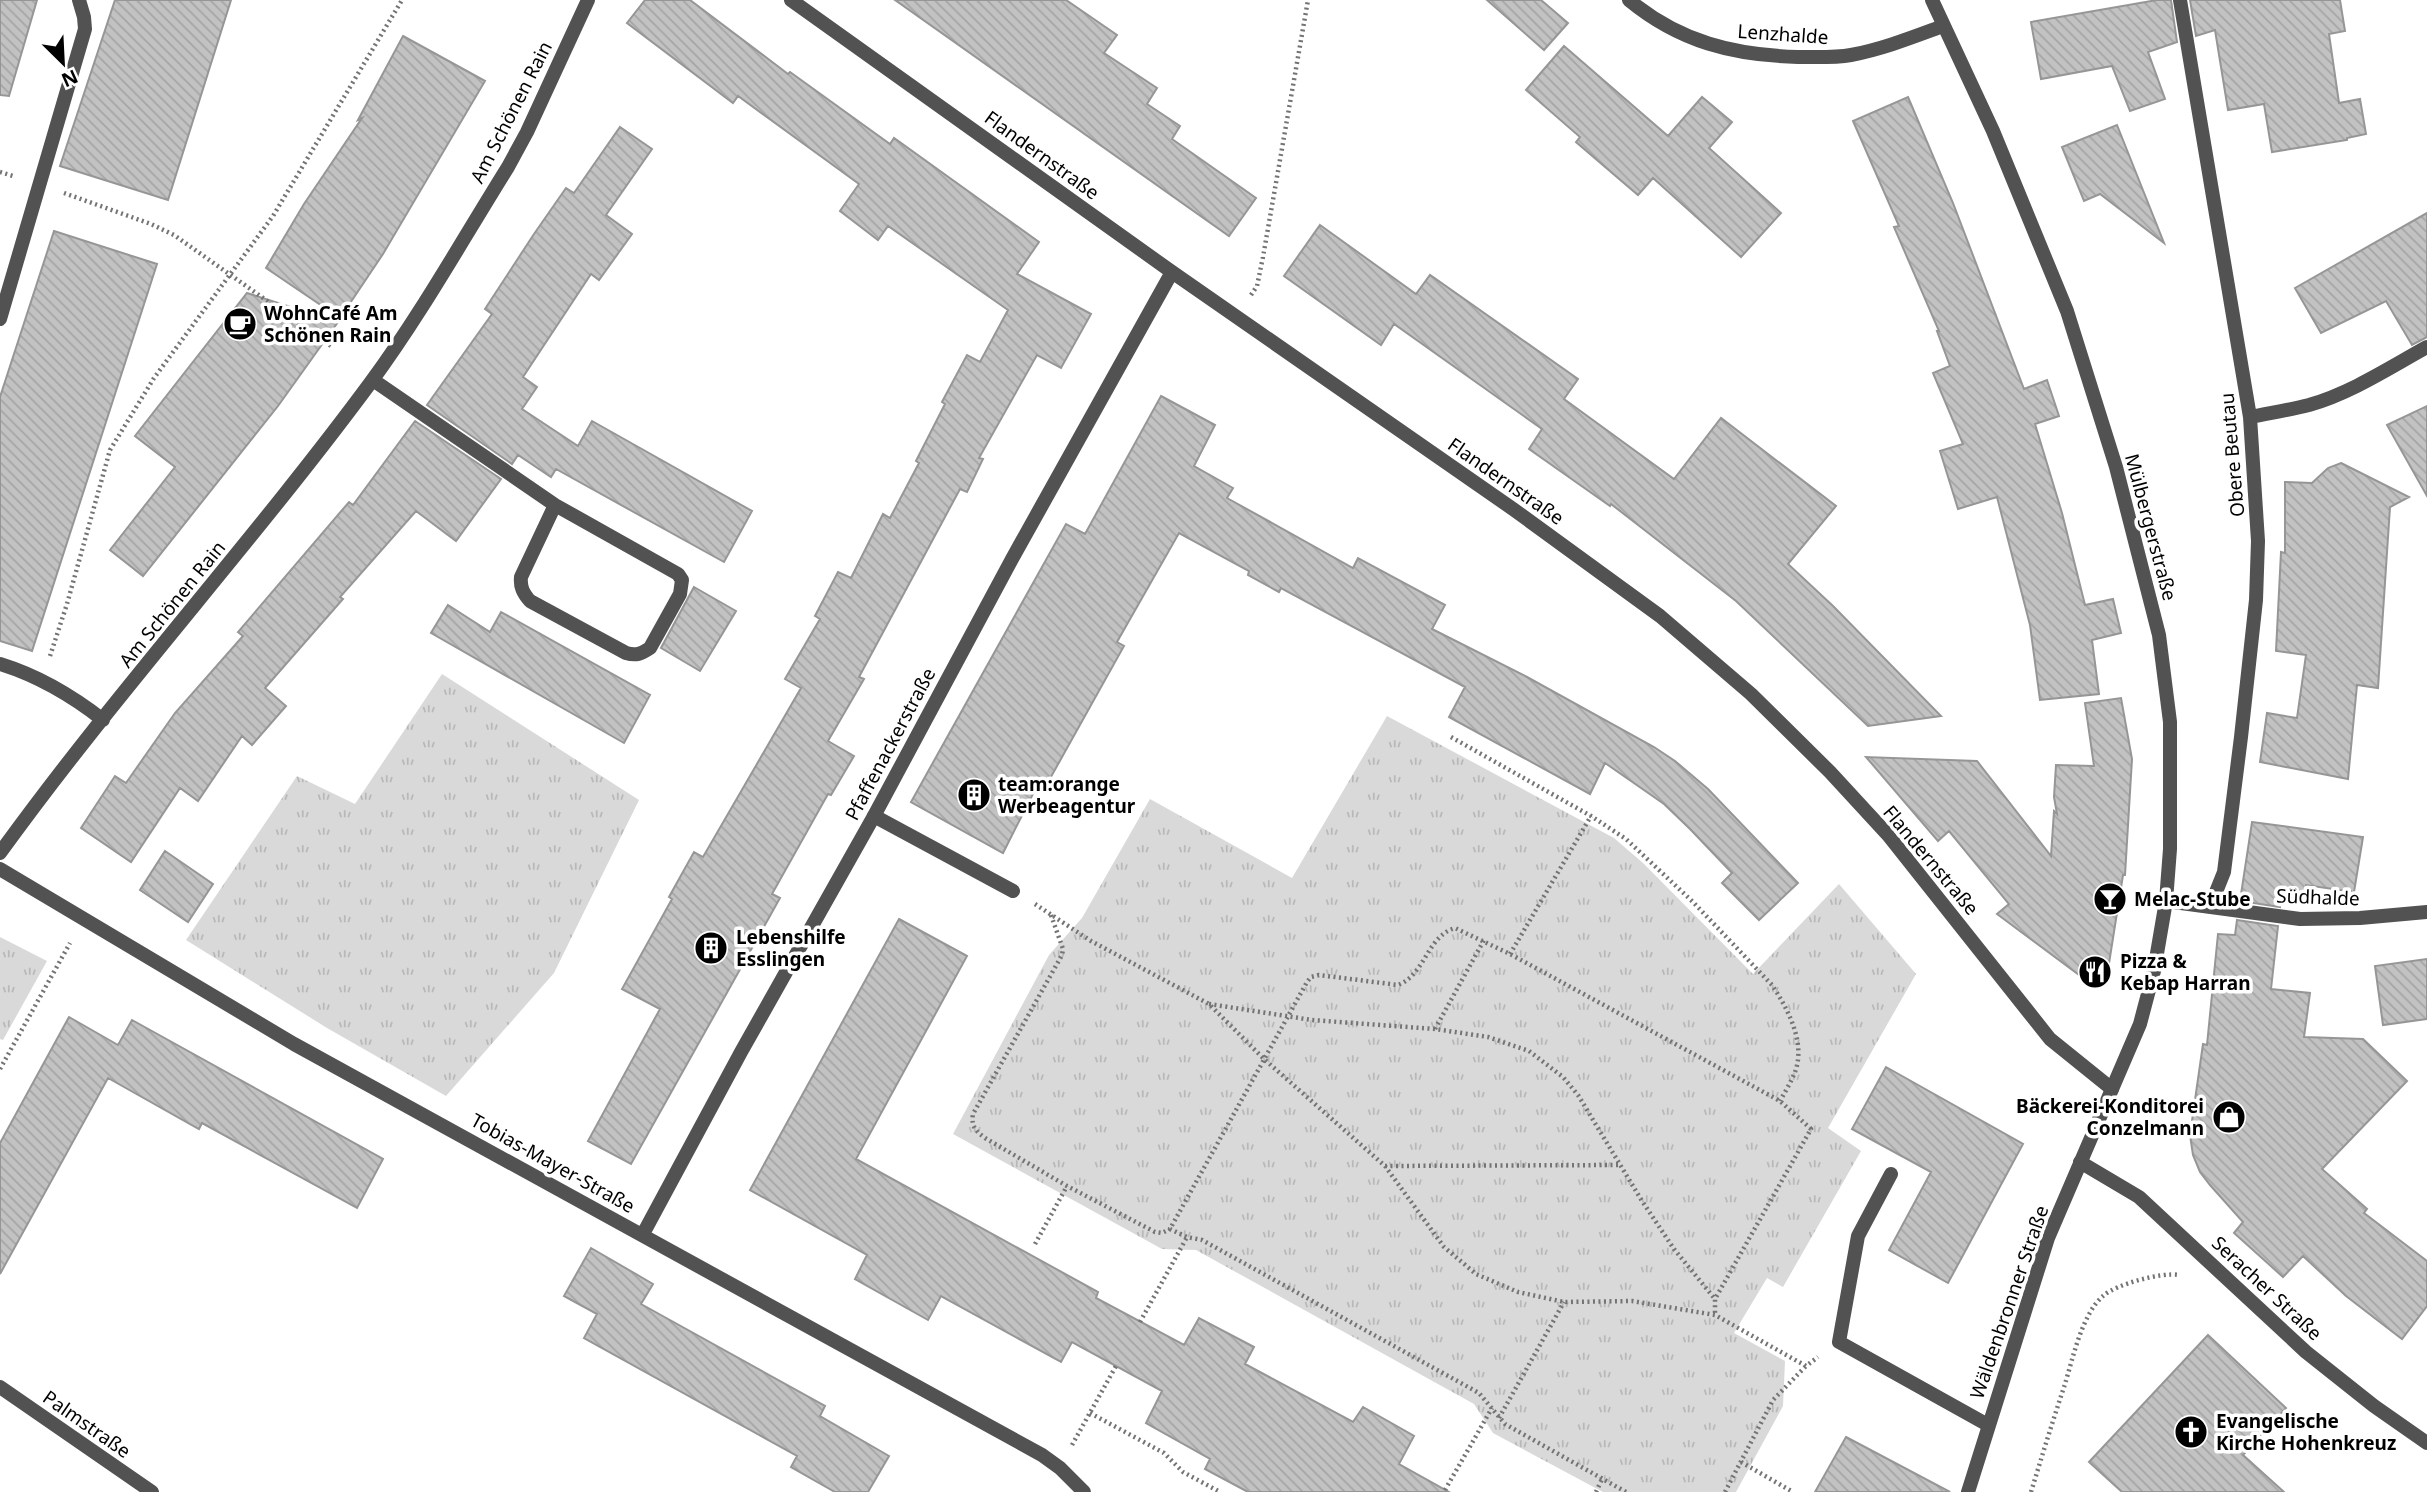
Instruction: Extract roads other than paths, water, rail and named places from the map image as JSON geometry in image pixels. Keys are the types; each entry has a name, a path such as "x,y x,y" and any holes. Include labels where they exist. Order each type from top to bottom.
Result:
{"street":[{"path":"0,319 85,29 79,0"},
{"name":"Am Schönen Rain","path":"0,853 373,380 508,167 589,0"},
{"name":"Flandernstraße","path":"791,0 1661,616 1751,694 1830,772 1888,835 2050,1039 2112,1089"},
{"name":"Lenzhalde","path":"1629,0 1691,39 1714,47 1786,57 1848,55 1877,49 1943,26"},
{"name":"Mülbergerstraße","path":"1931,0 2023,201 2067,311 2116,467 2148,585 2161,648 2170,722 2170,849 2166,901 2148,1001 2112,1089"},
{"name":"Obere Beutau","path":"2180,0 2250,417 2258,541 2256,600 2224,872 2210,907"},
{"name":"Pfaffenackerstraße","path":"643,1234 1172,272"},
{"path":"2250,417 2308,405 2331,397 2427,347"},
{"path":"373,380 555,505 678,574 682,580 680,594 650,648 643,653 626,653 530,601 524,595 520,586 521,577 555,505"},
{"path":"0,664 69,694 103,720"},
{"path":"874,816 1013,891"},
{"name":"Tobias-Mayer-Straße","path":"0,869 294,1044 1042,1455 1060,1468 1078,1490"},
{"name":"Südhalde","path":"2166,901 2300,919 2360,918 2427,912"},
{"name":"Wäldenbronner Straße","path":"1968,1492 2035,1273 2112,1089"},
{"name":"Seracher Straße","path":"2080,1162 2139,1197 2306,1352 2374,1406 2427,1443"},
{"path":"1891,1174 1858,1236 1839,1342 1988,1425"},
{"name":"Palmstraße","path":"0,1387 152,1492"}],"place":[{"name":"WohnCafé Am Schönen Rain","path":"240,324"},
{"name":"team:orange Werbeagentur","path":"974,795"},
{"name":"Melac-Stube","path":"2110,899"},
{"name":"Lebenshilfe Esslingen","path":"711,948"},
{"name":"Pizza & Kebap Harran","path":"2095,972"},
{"name":"Bäckerei-Konditorei Conzelmann","path":"2229,1117"},
{"name":"Evangelische Kirche Hohenkreuz","path":"2191,1432"}]}
